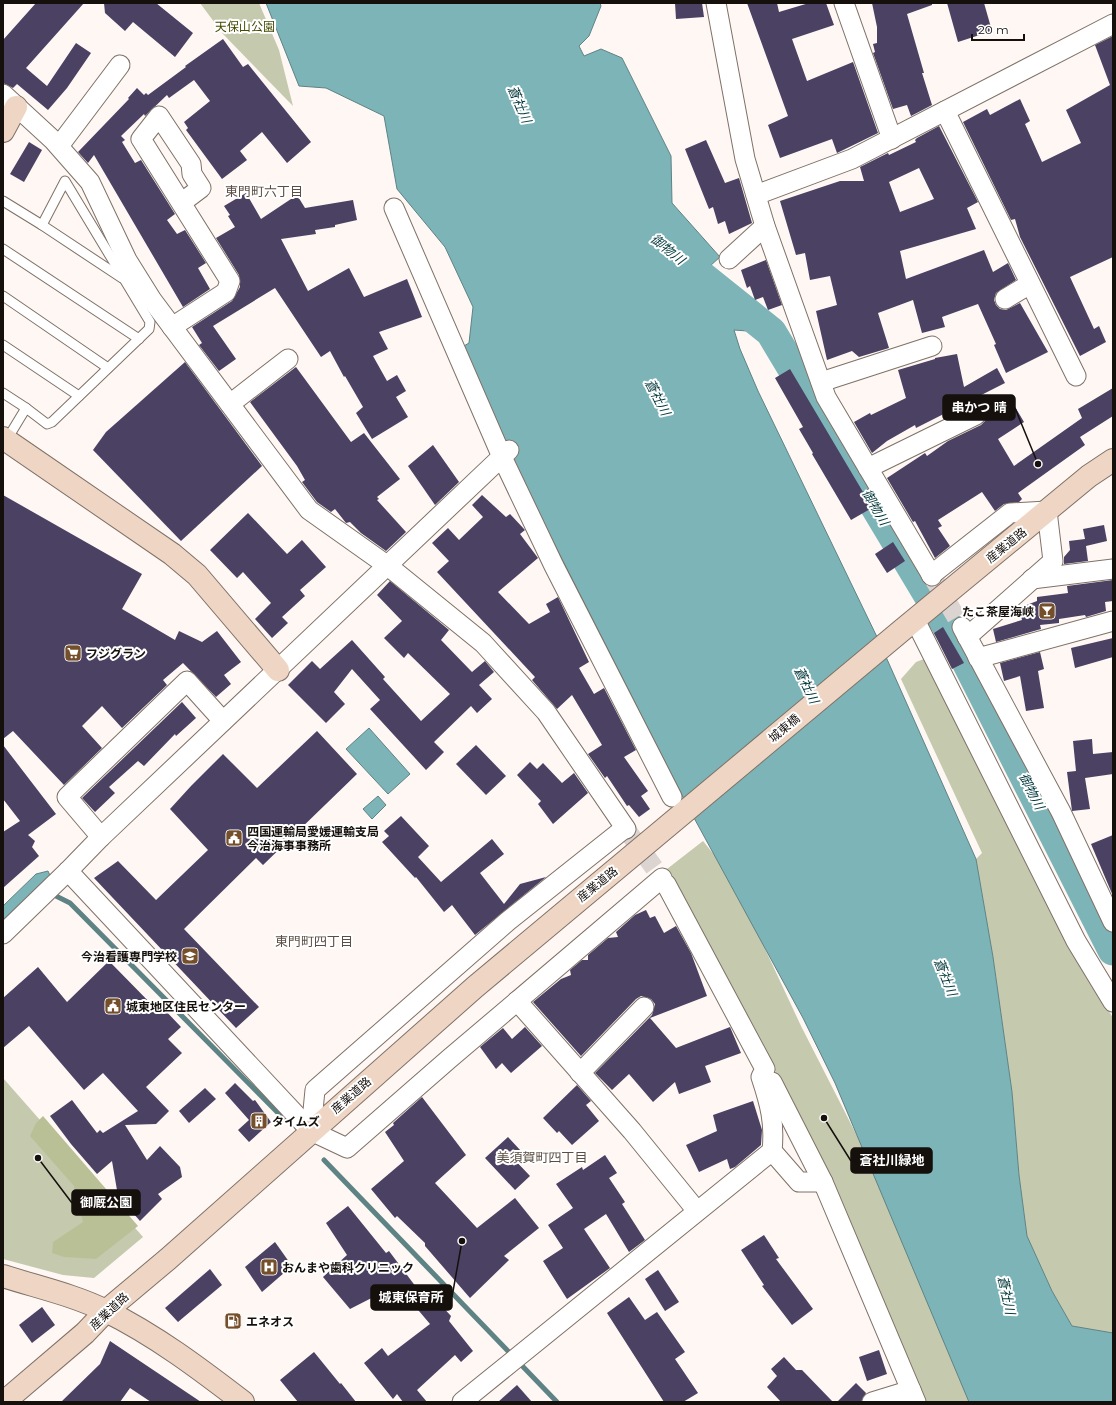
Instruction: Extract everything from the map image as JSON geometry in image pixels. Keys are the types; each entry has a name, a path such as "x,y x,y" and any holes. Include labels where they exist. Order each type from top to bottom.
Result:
{"street":[{"path":"716,3 745,159 765,226 826,397 932,575 1010,513 1047,511 1053,560 1032,579 964,632 1061,812 1113,922"},
{"path":"844,3 892,139"},
{"path":"756,195 852,159 1113,24"},
{"path":"59,146 120,65"},
{"path":"3,131 10,101 59,146 90,182 127,260 152,300 308,510 388,566 483,643 546,712 625,828 508,921 315,1090 311,1131"},
{"path":"945,112 1076,376"},
{"path":"172,327 226,292 230,280 181,203"},
{"path":"394,208 506,453 554,566 679,804"},
{"path":"729,259 765,226"},
{"path":"1005,299 1030,284"},
{"path":"821,382 932,346"},
{"path":"230,404 288,359"},
{"path":"868,468 976,415"},
{"path":"4,441 172,554 197,575 278,670"},
{"path":"3,934 101,837 506,453"},
{"name":"産業道路","path":"908,625 1089,476 1113,460"},
{"path":"1032,579 1113,569"},
{"path":"978,658 1113,621"},
{"path":"908,625 1076,941 1113,1002"},
{"name":"城東橋","path":"679,804 908,625"},
{"path":"101,837 67,798 187,681 224,721"},
{"name":"産業道路","path":"6,1402 85,1333 106,1311 168,1259 679,804"},
{"path":"68,871 311,1131 347,1148 517,1001 664,881 765,1069 823,1182 913,1396 872,1402"},
{"path":"517,1001 632,1132 697,1212"},
{"path":"580,1073 644,1007"},
{"path":"462,1402 772,1151 774,1131 770,1106 761,1078 765,1069"},
{"path":"772,1151 800,1182 823,1182"},
{"path":"3,1276 74,1298 106,1311 186,1361 232,1399"}],"lane":[{"path":"3,392 47,424 52,422 149,329 150,322 65,182 42,225"},
{"path":"4,205 42,225 125,280"},
{"path":"3,249 138,339"},
{"path":"3,296 108,368"},
{"path":"3,345 79,396"},
{"path":"4,441 26,408"}],"green space":[{"name":"天保山公園","path":"200,3 259,3 279,50 293,106 223,34"},
{"path":"924,659 1083,967 1113,1018 1113,1333 1072,1326 1052,1291 1027,1236 1019,1175 1012,1092 993,957 976,859 982,853 901,679 916,662"},
{"path":"703,841 723,866 745,906 801,1026 877,1175 952,1356 969,1402 923,1402 803,1123 667,869"},
{"path":"3,1078 143,1237 94,1278 63,1275 3,1259"},
{"path":"43,1116 138,1226 96,1259 64,1257 52,1253 53,1242 83,1222 74,1186 30,1136 36,1123"}],"water":[{"name":"蒼社川","path":"266,3 600,3 601,6 589,36 579,46 584,56 601,49 622,58 671,156 672,203 720,257 700,275 761,332 734,330 740,349 758,391 878,639 976,859 993,957 1012,1092 1019,1175 1027,1236 1052,1291 1072,1326 1113,1333 1113,1402 969,1402 835,1083 803,1018 687,805 504,445 464,346 469,343 473,307 445,247 397,189 384,116 326,88 299,86"},
{"path":"369,728 410,774 388,794 346,749"},
{"path":"378,796 386,805 372,819 363,809"},
{"path":"48,871 52,880 3,926 3,906 36,874"}],"building":[{"path":"36,3 84,3 26,68 47,86 76,43 91,53 67,88 48,110 17,84 13,88 3,83 3,40"},
{"path":"104,3 156,3 193,33 175,57 133,22 125,31 105,13"},
{"path":"675,3 702,3 704,17 676,19"},
{"path":"747,3 777,3 779,12 809,3 826,3 834,25 792,39 807,81 853,62 878,133 837,153 832,139 780,158 768,125 788,116"},
{"path":"872,3 932,3 932,5 907,14 932,105 911,116 907,105 893,109 873,53 875,52 873,44 877,43 877,27"},
{"path":"947,3 984,3 992,31 958,42"},
{"path":"1113,36 1113,257 1070,277 1094,329 1099,326 1106,342 1080,356 1020,237 1015,219 1011,220 963,122 987,109 990,115 1020,99 1030,121 1025,124 1042,162 1081,143 1066,110 1110,85 1095,45"},
{"path":"223,39 243,67 248,64 311,142 287,163 262,132 240,151 247,160 222,179 186,130 188,128 184,122 210,101 194,80 169,98 167,95 121,136 125,140 122,142 135,163 141,160 175,214 167,220 177,234 185,230 206,263 198,268 210,289 183,307 94,155 88,163 78,152 129,99 128,98 137,88 144,95 146,93 148,95"},
{"path":"939,126 978,202 967,208 976,229 900,251 906,279 984,250 993,272 1008,263 1016,280 996,293 994,300 996,305 1000,309 1006,310 1020,303 1048,352 1006,373 994,345 996,344 978,304 942,317 945,327 922,333 913,300 878,313 889,348 859,357 852,351 827,360 816,311 837,305 830,276 810,280 805,253 796,255 780,201 840,181 864,181 860,167 888,153 889,155 916,142 915,140","holes":["919,168 934,199 900,212 889,182"]},
{"path":"706,140 725,183 739,178 752,223 729,234 725,221 718,224 713,207 709,209 685,149"},
{"path":"29,142 42,150 24,182 10,174"},
{"path":"246,193 261,219 297,195 305,208 353,200 357,220 335,225 335,227 315,230 316,234 281,239 308,291 349,268 364,297 407,279 422,317 379,332 388,349 373,356 387,381 397,375 406,391 396,397 408,417 372,439 356,413 363,407 330,351 321,357 275,288 213,326 236,359 219,371 199,345 202,343 192,327 232,301 240,287 239,275 216,238 235,227 224,206"},
{"path":"766,260 782,305 768,310 763,297 755,300 750,286 747,288 741,270"},
{"path":"957,354 964,387 997,368 1005,383 916,428 915,425 887,441 872,453 854,422 870,413 871,415 906,398 898,370 935,358"},
{"path":"185,362 262,466 181,541 93,450 106,432"},
{"path":"296,367 351,442 364,433 400,479 377,497 379,499 377,500 406,532 386,551 361,533 350,522 346,523 335,509 331,512 317,502 302,482 305,480 297,466 250,402"},
{"path":"790,369 863,492 868,489 877,505 851,520 812,454 813,453 799,429 803,427 775,378"},
{"path":"1113,388 1113,416 1080,437 1085,445 1018,493 1022,499 1019,502 1004,504 995,511 982,492 938,520 942,526 938,528 950,546 935,558 915,521 913,522 887,478 925,453 927,456 948,441 981,425 985,421 987,415 1011,400 1024,422 998,439 1014,466 1082,418 1078,409"},
{"path":"433,445 459,482 435,505 408,466"},
{"name":"フジグラン","path":"3,495 142,574 122,609 175,640 179,631 202,642 217,631 241,662 224,675 231,684 216,697 183,663 163,680 167,685 122,728 102,706 82,726 102,748 64,785 13,731 3,739"},
{"path":"482,495 506,517 510,514 525,530 520,534 538,558 498,592 529,624 550,612 546,604 558,597 589,662 579,668 594,694 604,688 636,750 624,757 648,791 641,796 650,809 639,817 629,805 627,806 607,776 605,778 588,754 602,745 572,695 557,709 532,680 535,677 437,572 449,561 432,543 448,528 459,540 483,517 472,505"},
{"path":"248,513 287,554 302,540 326,567 300,590 305,596 282,617 288,623 272,638 255,619 271,603 243,572 237,578 210,550"},
{"path":"1104,525 1107,541 1086,546 1088,561 1064,564 1064,557 1070,550 1069,541 1085,539 1083,529"},
{"path":"893,542 905,561 887,573 875,554"},
{"path":"1113,580 1113,601 1105,602 1106,611 1086,617 1085,615 1059,619 1059,623 1040,625 1041,629 996,642 993,629 1022,620 1019,608 1037,601 1037,597 1068,593 1067,586"},
{"path":"390,581 449,630 441,640 472,672 485,661 494,672 479,685 492,699 477,713 471,706 434,742 444,752 426,770 370,709 380,700 352,669 334,692 345,704 326,723 288,685 312,661 320,669 352,640 385,677 383,679 421,721 450,694 408,653 404,658 384,638 402,621 377,595"},
{"path":"943,627 964,663 952,669 934,633"},
{"path":"1113,638 1113,657 1075,668 1071,648"},
{"path":"1040,652 1044,669 1038,671 1044,708 1026,711 1020,676 1004,681 1000,663"},
{"path":"182,702 196,718 176,736 175,734 144,766 138,761 109,787 115,793 95,812 82,798"},
{"path":"317,731 357,774 263,865 256,858 184,929 259,1007 236,1028 94,878 118,861 156,900 208,850 170,809 191,786 223,754 257,788"},
{"path":"1092,739 1093,754 1113,752 1113,774 1085,778 1090,809 1072,811 1067,772 1076,771 1073,741"},
{"path":"3,745 56,814 28,835 35,841 32,847 39,856 3,888 3,832 20,821 3,799"},
{"path":"476,745 506,776 486,795 456,764"},
{"path":"530,762 537,769 543,763 562,783 574,773 588,793 553,824 538,804 541,801 517,775"},
{"path":"401,816 429,846 418,857 441,882 492,839 504,854 480,873 504,904 520,884 546,877 475,935 452,905 444,912 416,877 415,878 382,842 389,836 384,831"},
{"path":"1113,835 1113,896 1091,844"},
{"path":"646,910 650,918 655,916 664,933 676,926 691,953 707,996 650,1018 676,1048 730,1027 741,1053 705,1066 711,1082 679,1094 675,1082 653,1102 629,1074 612,1090 595,1073 652,1015 655,1004 651,999 641,996 636,999 581,1056 533,1002 561,979 571,975 570,970 582,960 588,960 588,955 608,938 618,937 616,932 635,915"},
{"path":"109,961 159,1012 163,1008 181,1027 168,1039 182,1053 146,1087 169,1111 156,1124 125,1125 147,1160 160,1146 180,1167 182,1177 158,1194 162,1199 140,1221 118,1196 112,1161 97,1174 71,1144 50,1116 72,1100 97,1133 100,1130 103,1133 138,1111 103,1073 84,1090 29,1026 3,1048 3,998 38,967 67,1002"},
{"path":"525,1027 542,1046 511,1073 502,1063 496,1069 480,1047 503,1028 512,1039"},
{"name":"タイムズ","path":"235,1083 253,1101 255,1100 271,1122 249,1142 238,1130 249,1120 225,1093"},
{"path":"577,1085 591,1101 586,1105 599,1121 572,1145 559,1131 557,1133 543,1118"},
{"path":"205,1088 216,1099 189,1123 179,1111"},
{"path":"422,1097 466,1155 435,1183 477,1228 515,1198 539,1228 504,1256 509,1260 470,1298 425,1246 425,1243 397,1216 395,1218 371,1189 404,1161 385,1132"},
{"path":"753,1101 762,1130 761,1145 735,1167 730,1169 727,1159 699,1172 686,1145 717,1131 713,1115"},
{"path":"508,1137 521,1151 513,1158 530,1176 515,1190 485,1158"},
{"path":"605,1155 617,1173 609,1178 625,1202 622,1204 645,1240 629,1252 606,1214 584,1229 610,1268 567,1299 543,1261 563,1248 548,1225 573,1208 556,1184 582,1167 583,1170"},
{"path":"348,1206 386,1253 389,1251 422,1295 427,1290 451,1316 449,1321 473,1351 461,1362 455,1355 417,1390 427,1402 403,1402 397,1394 393,1399 364,1363 382,1348 388,1356 430,1324 397,1285 350,1309 323,1277 347,1255 326,1223"},
{"path":"764,1235 779,1258 776,1259 813,1309 792,1325 762,1286 764,1285 741,1250"},
{"name":"おんまや歯科クリニック","path":"275,1242 292,1266 262,1292 245,1267"},
{"path":"210,1269 222,1285 178,1322 165,1308"},
{"path":"658,1270 679,1302 665,1311 645,1279"},
{"path":"629,1297 645,1320 657,1312 685,1352 675,1359 698,1393 683,1402 664,1402 607,1313"},
{"path":"42,1307 55,1325 32,1343 19,1325"},
{"path":"110,1341 201,1402 151,1402 130,1388 120,1402 61,1402 100,1364"},
{"path":"879,1350 887,1374 867,1381 859,1357"},
{"path":"314,1352 356,1402 298,1402 280,1380"},
{"path":"784,1357 796,1370 802,1370 833,1402 781,1402 767,1387 777,1376 771,1369"},
{"path":"856,1383 866,1393 861,1402 837,1402"},
{"path":"517,1385 532,1402 498,1402"}],"waterway":[{"name":"御物川","path":"666,248 771,332 957,642 1113,950"},
{"path":"50,893 70,903 286,1121"},
{"path":"324,1160 557,1402"}],"tunnel":[{"path":"932,576 962,627"},
{"path":"626,829 666,884"}],"place":[{"name":"串かつ 晴","path":"1038,464"},
{"name":"たこ茶屋海峡","path":"1047,611"},
{"name":"フジグラン","path":"73,653"},
{"name":"四国運輸局愛媛運輸支局 今治海事事務所","path":"234,838"},
{"name":"今治看護専門学校","path":"190,956"},
{"name":"城東地区住民センター","path":"113,1006"},
{"name":"蒼社川緑地","path":"824,1118"},
{"name":"タイムズ","path":"259,1121"},
{"name":"御厩公園","path":"38,1158"},
{"name":"城東保育所","path":"462,1241"},
{"name":"おんまや歯科クリニック","path":"269,1267"},
{"name":"エネオス","path":"233,1321"}],"district":[{"name":"東門町六丁目","path":"264,191"},
{"name":"東門町四丁目","path":"314,941"},
{"name":"美須賀町四丁目","path":"542,1157"}]}
